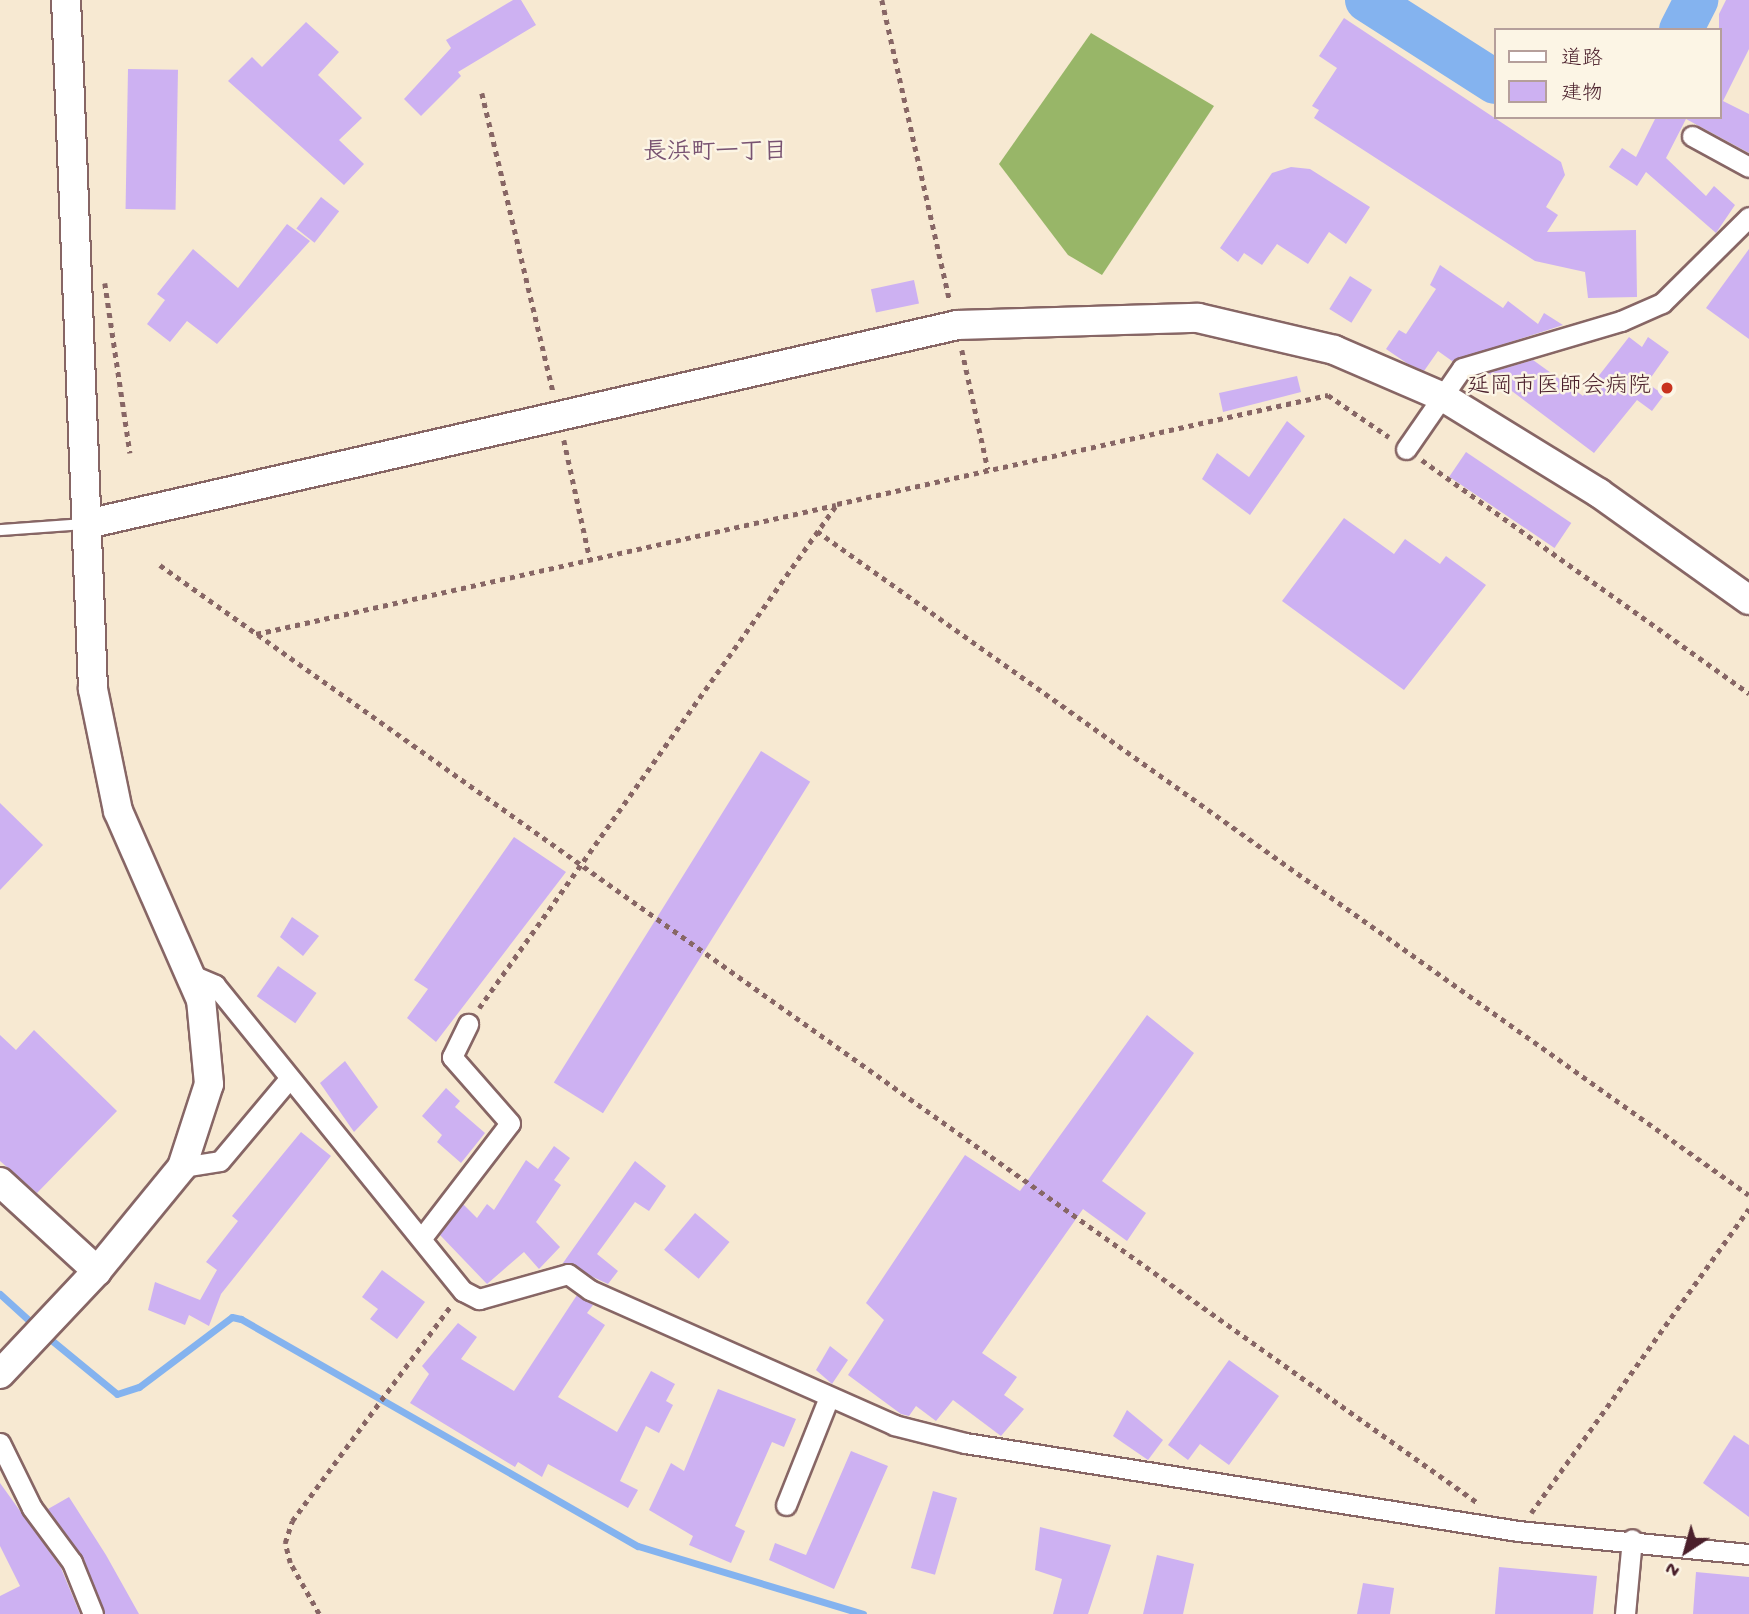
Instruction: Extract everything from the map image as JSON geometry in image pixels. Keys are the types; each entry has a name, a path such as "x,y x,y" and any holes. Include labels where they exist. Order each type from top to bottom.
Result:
{"street":[{"path":"8,1366 97,1271 182,1167 209,1084 209,1046 191,975 118,811 93,689 66,0"},
{"path":"1692,136 1749,167"},
{"path":"1406,449 1462,368 1621,321 1662,303 1749,218"},
{"path":"87,524 957,325 1198,318 1334,350 1443,397 1599,493 1749,600"},
{"path":"191,975 215,985 288,1080 332,1122 463,1292 479,1298 568,1273 590,1290 829,1398 894,1425 965,1443 1518,1531 1632,1539 1749,1554"},
{"path":"421,1239 510,1123 452,1057 468,1024"},
{"path":"182,1167 220,1161 288,1080"},
{"path":"0,1182 97,1271"},
{"path":"786,1506 829,1398"},
{"path":"0,1443 32,1508 72,1562 93,1614"},
{"path":"1625,1614 1632,1539"}],"lane":[{"path":"0,530 87,524"}],"path":[{"path":"882,0 988,469"},
{"path":"482,93 590,559"},
{"path":"102,269 130,453"},
{"path":"256,634 1328,395 1749,693"},
{"path":"468,1024 837,504"},
{"path":"817,531 1749,1195"},
{"path":"160,565 1485,1507"},
{"path":"1518,1531 1749,1209"},
{"path":"319,1614 290,1563 285,1543 292,1521 463,1292"}],"green space":[{"path":"1091,33 1214,106 1102,275 1068,255 999,164"}],"building":[{"path":"513,0 521,0 536,25 458,72 461,76 421,116 404,99 451,48 446,40"},
{"path":"1726,0 1749,0 1749,49 1723,101 1749,114 1749,153 1686,119 1721,119 1719,14"},
{"path":"1344,18 1561,162 1565,175 1546,207 1558,215 1547,232 1636,230 1637,297 1588,298 1585,272 1535,261 1314,118 1319,110 1312,106 1337,68 1319,56"},
{"path":"306,22 339,52 318,75 362,118 339,140 364,164 344,185 228,81 252,57 262,67"},
{"path":"128,69 178,70 176,210 126,209"},
{"path":"1655,119 1686,119 1666,158 1706,196 1714,186 1735,205 1716,233 1646,172 1637,186 1609,167 1622,148 1636,157"},
{"path":"1291,167 1310,169 1370,207 1346,244 1329,232 1308,264 1277,244 1262,265 1244,253 1238,262 1220,248 1272,173"},
{"path":"321,197 339,211 314,243 296,229"},
{"path":"287,224 310,241 217,344 187,321 170,342 147,324 165,300 157,294 193,249 238,288"},
{"path":"1749,249 1749,339 1706,308"},
{"path":"1440,265 1503,308 1508,301 1538,324 1544,313 1563,325 1452,361 1438,351 1424,371 1408,364 1386,349 1399,330 1406,334 1436,289 1430,285"},
{"path":"1350,276 1372,290 1351,323 1329,309"},
{"path":"914,280 919,303 876,313 871,289"},
{"path":"1629,337 1642,347 1648,337 1669,352 1647,383 1664,395 1652,411 1637,400 1594,453 1488,373 1533,360 1583,396"},
{"path":"1297,376 1301,392 1223,412 1219,393"},
{"path":"1287,421 1305,436 1250,515 1202,479 1217,453 1249,477"},
{"path":"1466,452 1571,523 1555,548 1449,477"},
{"path":"1344,518 1394,554 1405,539 1440,564 1446,556 1486,585 1404,690 1282,601"},
{"path":"761,751 810,782 603,1113 554,1083"},
{"path":"0,803 43,845 0,890"},
{"path":"514,837 566,872 436,1042 407,1018 428,989 414,980"},
{"path":"292,917 319,936 303,956 280,937"},
{"path":"278,966 317,993 295,1023 257,996"},
{"path":"1147,1015 1194,1053 1102,1181 1146,1213 1127,1241 1083,1209 982,1353 1017,1377 1004,1395 1024,1409 1001,1436 953,1400 936,1421 916,1406 909,1416 901,1414 848,1375 884,1320 866,1303 965,1155 1020,1191"},
{"path":"34,1030 117,1111 37,1193 0,1161 0,1035 16,1050"},
{"path":"345,1061 378,1107 354,1132 320,1083"},
{"path":"446,1088 460,1101 455,1107 485,1133 461,1163 437,1142 442,1135 422,1116"},
{"path":"301,1132 331,1156 221,1294 209,1326 189,1315 185,1325 148,1310 155,1282 200,1300 217,1270 206,1262 238,1221 232,1216"},
{"path":"554,1146 570,1158 554,1180 561,1185 536,1222 560,1247 539,1269 524,1252 487,1284 440,1235 463,1204 477,1218 487,1204 494,1210 526,1160 538,1169"},
{"path":"635,1161 666,1186 649,1211 635,1202 597,1254 618,1271 608,1284 563,1263"},
{"path":"695,1213 729,1242 699,1279 664,1250"},
{"path":"382,1270 425,1302 397,1339 370,1319 378,1309 362,1297"},
{"path":"577,1295 593,1305 587,1313 605,1325 558,1397 617,1432 651,1371 675,1384 666,1401 673,1405 659,1433 646,1426 620,1481 638,1490 628,1508 548,1464 542,1477 518,1462 515,1467 410,1403 429,1374 422,1366 458,1323 477,1337 461,1359 514,1391"},
{"path":"830,1346 848,1360 832,1384 816,1370"},
{"path":"1229,1360 1279,1396 1229,1465 1200,1444 1188,1460 1168,1445"},
{"path":"718,1389 796,1419 784,1447 772,1442 735,1526 745,1531 731,1563 689,1545 693,1536 649,1510 671,1463 684,1471"},
{"path":"1127,1410 1163,1440 1148,1460 1113,1436"},
{"path":"1734,1435 1749,1445 1749,1517 1703,1483"},
{"path":"851,1451 888,1466 834,1589 769,1560 775,1543 806,1555"},
{"path":"0,1483 61,1568 80,1614 0,1614 0,1596 20,1586 0,1546"},
{"path":"933,1491 957,1498 935,1575 911,1568"},
{"path":"69,1497 139,1614 105,1614 83,1557 48,1509"},
{"path":"1040,1527 1111,1545 1088,1614 1053,1614 1062,1579 1035,1570"},
{"path":"1157,1555 1194,1564 1183,1614 1143,1614"},
{"path":"1499,1567 1597,1576 1593,1614 1495,1614"},
{"path":"1696,1572 1749,1577 1749,1614 1693,1614"},
{"path":"1363,1583 1394,1588 1390,1614 1357,1614"}],"waterway":[{"path":"1367,0 1494,81"},
{"path":"1682,28 1696,0"},
{"path":"0,1294 35,1326"},
{"path":"44,1334 117,1394 139,1387 232,1317 241,1319 638,1546 863,1614"}],"place":[{"name":"延岡市医師会病院","path":"1667,388"}],"district":[{"name":"長浜町一丁目","path":"715,154"}]}
